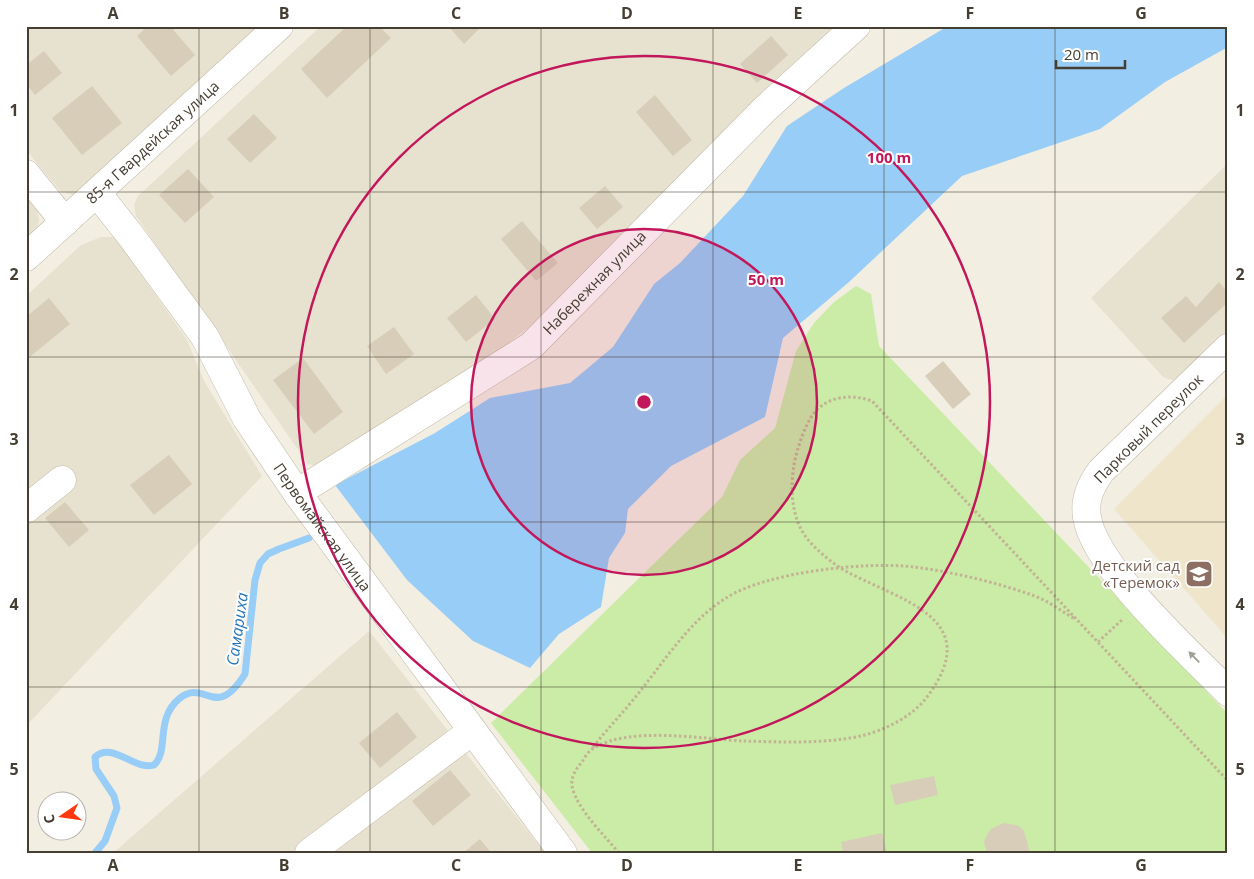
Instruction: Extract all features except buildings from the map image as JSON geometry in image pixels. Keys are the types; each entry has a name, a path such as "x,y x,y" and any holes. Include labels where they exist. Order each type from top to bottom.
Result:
{"street":[{"name":"85-я Гвардейская улица","path":"26,257 279,26"},
{"name":"Набережная улица","path":"296,493 531,346 764,110 856,26"},
{"path":"26,174 65,222"},
{"name":"Первомайская улица","path":"96,193 131,236 205,337 246,419 296,493 563,853"},
{"name":"Парковый переулок","path":"1141,602 1098,548 1087,518 1086,504 1090,486 1101,471 1228,348"},
{"path":"26,509 62,480"},
{"path":"1141,602 1228,692"},
{"path":"309,853 472,731"}],"path":[{"path":"592,748 620,738 692,736 740,741 825,740 860,736 888,728 926,699 948,658 946,638 936,623 913,604 842,569 809,541 799,524 792,500 792,480 800,442 808,423 819,407 840,398 857,395 872,401 1228,781"},
{"path":"619,853 575,796 572,784 574,773 592,748 698,621 726,597 786,576 842,569 914,566 974,579 1034,596 1078,621"},
{"path":"1098,642 1141,602"}],"shaded area":[{"path":"26,26 267,26 84,193 73,195 61,192 26,150"},
{"path":"321,26 840,26 551,310 476,368 317,466 308,464 136,216 134,205 138,196"},
{"path":"1228,163 1228,337 1184,380 1172,380 1163,377 1091,298"},
{"path":"26,192 37,206 39,220 37,228 26,237"},
{"path":"101,237 115,237 187,340 204,381 262,476 26,726 26,296 81,245"},
{"name":"Детский сад «Теремок»","path":"1228,394 1228,639 1114,509"},
{"path":"369,631 545,853 113,853"}],"green space":[{"path":"856,286 871,294 879,346 1228,714 1228,853 592,853 491,723 722,497 740,460 775,428 796,351 814,323 834,302"}],"water":[{"path":"948,26 1228,26 1228,47 1165,82 1100,129 962,176 849,282 783,338 765,417 671,466 628,509 625,533 609,558 601,607 559,634 530,668 473,641 407,580 335,485 435,433 490,398 570,383 613,347 654,284 680,263 743,196 787,126 844,88"}],"waterway":[{"name":"Самариха","path":"95,853 105,841 117,808 114,796 96,769 95,757 109,752 139,764 154,765 159,759 167,715 180,698 189,693 218,697 226,695 235,688 245,674 255,580 260,563 268,554 309,538"}],"place":[{"name":"Детский сад «Теремок»","path":"1199,574"}]}
